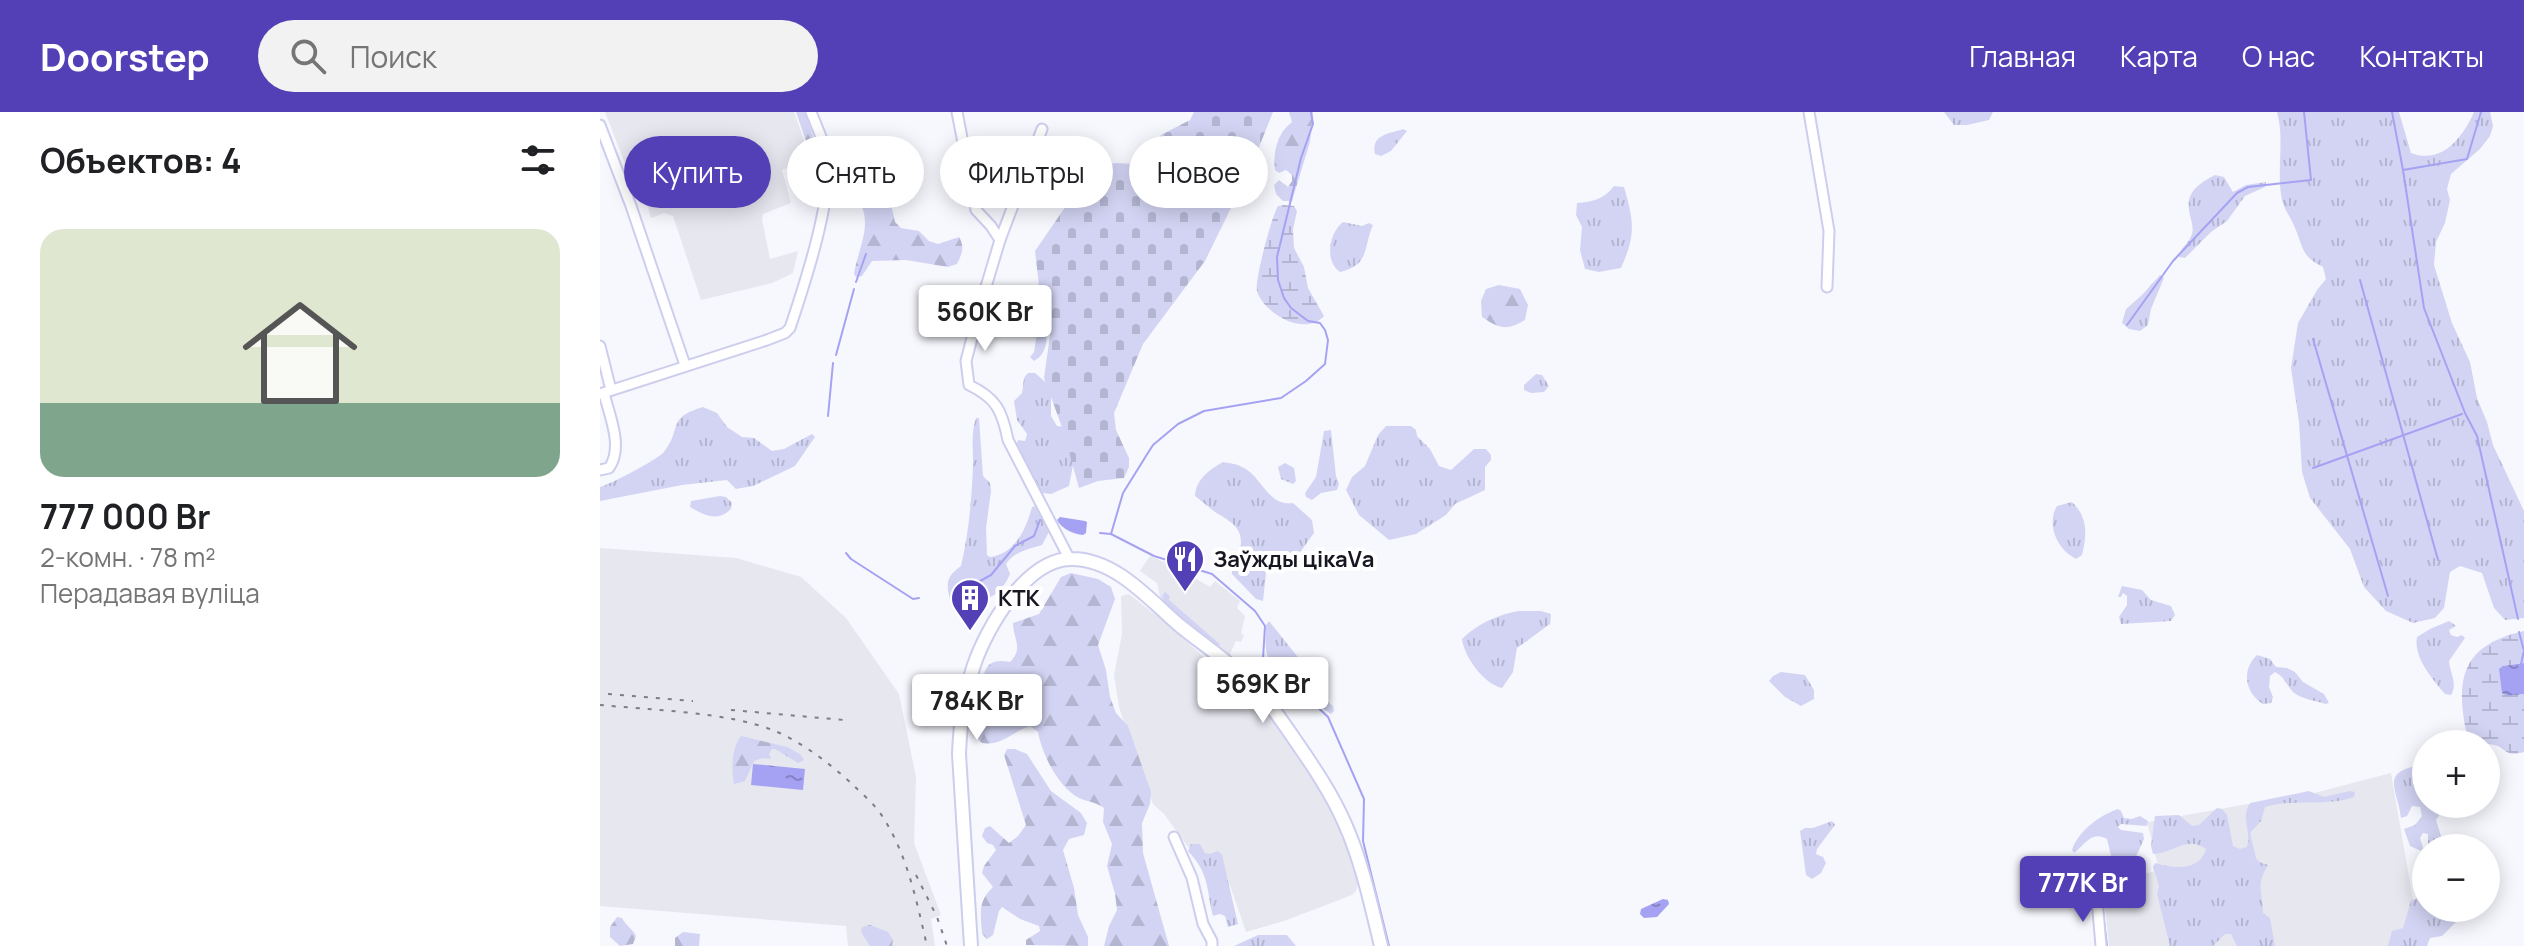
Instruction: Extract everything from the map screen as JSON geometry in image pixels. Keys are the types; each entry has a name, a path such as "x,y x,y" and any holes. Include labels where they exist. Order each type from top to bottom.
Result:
{"main road":[{"path":"971,946 959,739 974,665 1001,610 1022,585 1048,564 1069,558 1095,563 1124,578 1234,669 1266,700 1308,759 1344,822 1381,946"}],"street":[{"path":"605,392 767,340 790,328 808,273 828,163 811,112"},
{"path":"957,112 976,210 1000,240"},
{"path":"1809,112 1829,231 1827,287"},
{"path":"600,125 685,365"},
{"path":"1042,129 1000,240 966,361 969,385 990,396 998,407 1008,440 1069,558"},
{"path":"600,346 615,453 609,468 600,470"},
{"path":"1174,837 1192,878 1203,924 1212,946"},
{"path":"2097,899 2101,946"}],"shaded area":[{"path":"605,112 794,112 803,136 787,136 787,168 782,170 787,205 763,214 762,219 770,259 798,251 793,273 772,283 701,300 673,216 664,213 651,218 648,208 771,208 771,136 624,136 624,161"},
{"path":"600,548 736,558 801,577 846,618 899,694 916,777 914,843 941,915 931,919 935,946 848,946 846,926 600,906"},
{"path":"1150,556 1210,587 1215,581 1240,601 1237,608 1245,616 1241,634 1244,635 1241,642 1236,641 1228,658 1161,601 1157,583 1140,571"},
{"path":"1129,594 1271,717 1307,766 1328,805 1347,847 1358,884 1352,895 1246,932 1222,862 1188,847 1153,804 1136,760 1119,707 1114,675 1122,634 1121,596"},
{"path":"2391,773 2412,894 2412,922 2417,922 2421,946 2109,946 2103,885 2159,870 2147,822 2299,797"}],"green space":[{"path":"796,112 805,112 813,136 804,136"},
{"path":"1194,112 1273,112 1263,136 1160,136 1190,120"},
{"path":"1289,112 1313,112 1310,142 1292,201 1283,201 1276,194 1274,185 1279,180 1288,187 1292,175 1286,170 1279,173 1275,170 1275,156 1280,137 1292,122"},
{"path":"1944,112 1993,112 1989,120 1954,125"},
{"path":"2277,112 2399,112 2411,153 2422,156 2442,152 2450,146 2464,131 2474,112 2490,112 2493,126 2490,136 2451,174 2447,189 2450,200 2445,223 2436,242 2434,265 2452,323 2470,362 2477,398 2493,445 2524,511 2524,618 2505,620 2494,608 2482,573 2460,566 2450,572 2444,608 2435,618 2413,623 2386,611 2364,587 2350,549 2310,498 2302,472 2291,368 2298,323 2326,279 2323,267 2304,251 2282,200"},
{"path":"1403,129 1407,131 1391,151 1381,156 1375,154 1378,139"},
{"path":"1113,163 1129,164 1129,174 1113,182"},
{"path":"1129,168 1129,208 1231,208 1205,261 1143,344 1114,413 1116,430 1129,458 1124,478 1098,481 1079,488 1044,378 1051,328 1040,294 1035,251 1065,208 1113,208 1113,170"},
{"path":"2215,175 2224,177 2233,192 2246,185 2266,182 2265,187 2245,196 2227,221 2185,258 2179,257 2193,232 2189,207 2191,195 2198,186"},
{"path":"1614,186 1624,187 1630,209 1632,228 1626,256 1621,268 1599,272 1585,269 1580,250 1582,227 1576,215 1577,203 1598,199"},
{"path":"1278,206 1294,206 1297,211 1293,229 1294,248 1304,267 1308,288 1324,316 1316,322 1296,323 1276,315 1261,300 1257,291 1272,222"},
{"path":"863,208 892,208 895,222 901,228 919,231 929,241 938,244 959,237 962,250 957,264 948,267 906,260 872,261 862,276 856,277 854,274 864,236"},
{"path":"1343,222 1373,225 1361,260 1340,272 1332,261 1330,247 1334,233"},
{"path":"2160,275 2164,278 2148,325 2140,331 2129,329 2122,323 2126,309"},
{"path":"1499,285 1520,289 1528,305 1525,320 1503,327 1482,317 1481,301 1486,289"},
{"path":"1031,309 1041,310 1045,323 1046,345 1034,361 1030,357 1034,352 1037,333 1025,333 1019,325 1027,320"},
{"path":"1028,373 1035,373 1051,387 1051,416 1057,426 1066,427 1074,460 1069,486 1051,494 1042,493 1032,480 1016,447 1018,440 1025,441 1027,434 1017,420 1014,401 1022,393"},
{"path":"1536,374 1542,375 1549,386 1544,392 1524,390 1524,385"},
{"path":"703,407 717,413 727,427 742,437 754,438 772,451 784,449 812,434 815,437 795,466 753,486 736,489 727,480 682,485 600,501 600,487 663,453 679,420"},
{"path":"976,418 979,418 983,476 990,483 991,491 986,528 987,555 999,555 1013,546 1023,532 1032,507 1044,514 1049,532 1042,545 1009,560 1006,564 1010,574 1004,586 991,597 973,602 965,615 951,603 948,586 949,578 961,566 966,540"},
{"path":"1386,426 1411,426 1439,466 1451,470 1474,449 1486,449 1491,460 1485,467 1485,490 1455,504 1446,515 1416,534 1389,540 1359,515 1346,490 1352,477 1365,466 1378,435"},
{"path":"1331,430 1339,484 1337,490 1321,493 1312,500 1305,493 1316,477 1324,431"},
{"path":"1223,462 1249,471 1277,500 1293,503 1312,520 1314,533 1296,558 1279,562 1266,573 1263,601 1256,599 1232,574 1241,544 1237,528 1195,496 1201,480"},
{"path":"1285,463 1294,468 1296,481 1293,484 1281,479 1278,467"},
{"path":"720,496 732,503 731,509 721,515 706,515 690,507 691,501"},
{"path":"2072,502 2081,514 2085,527 2082,555 2076,559 2063,549 2053,528 2057,506"},
{"path":"1071,573 1098,579 1111,587 1115,599 1098,645 1110,697 1116,713 1128,726 1151,792 1142,823 1143,853 1169,946 1104,946 1117,910 1107,866 1112,844 1103,822 1104,808 1079,798 1064,786 1047,760 1038,732 1030,726 1001,741 982,743 977,738 985,670 993,662 1010,662 1017,648 1013,623 1039,614 1061,577"},
{"path":"2122,586 2142,590 2151,600 2171,606 2175,615 2171,621 2121,624 2119,617 2127,605 2127,596 2123,593 2118,597"},
{"path":"1165,592 1170,596 1169,600 1221,645 1214,645 1164,602 1162,596"},
{"path":"1519,611 1551,614 1550,624 1517,648 1513,672 1502,688 1488,681 1476,669 1462,639 1489,620"},
{"path":"1269,621 1301,661 1309,684 1333,706 1331,714 1296,689 1273,666 1266,646 1266,625"},
{"path":"2449,621 2456,626 2449,630 2451,635 2465,638 2449,661 2454,683 2451,695 2445,694 2430,675 2417,645 2417,637"},
{"path":"2524,631 2524,663 2503,666 2509,696 2524,694 2524,752 2513,754 2500,747 2500,730 2466,730 2462,703 2466,671 2473,658 2502,638"},
{"path":"2257,655 2270,659 2276,667 2295,672 2303,682 2324,694 2329,703 2296,694 2275,672 2270,676 2271,703 2263,704 2252,694 2247,681 2249,667"},
{"path":"1781,672 1805,675 1814,690 1814,699 1801,706 1785,697 1769,681"},
{"path":"741,736 787,747 804,760 798,763 772,749 769,754 771,759 754,761 745,781 734,784 733,758"},
{"path":"1007,749 1027,754 1051,791 1081,813 1087,823 1084,835 1069,839 1063,850 1088,946 1026,945 1026,940 1040,931 1039,926 1020,919 1002,907 993,935 987,939 982,934 982,903 993,887 982,873 996,850 982,836 985,828 990,826 1009,843 1026,825 1004,755"},
{"path":"2412,767 2412,806 2407,816 2401,818 2394,783 2399,772"},
{"path":"2309,791 2324,797 2355,792 2354,797 2343,800 2265,807 2261,821 2250,833 2256,858 2268,865 2262,878 2261,893 2263,913 2270,918 2275,946 2237,946 2231,934 2225,934 2213,946 2170,946 2153,867 2155,863 2178,867 2192,865 2206,849 2186,844 2153,854 2151,846 2155,816 2179,815 2192,826 2199,825 2217,808 2222,809 2227,815 2233,846 2240,849 2247,847 2246,814 2250,803"},
{"path":"2118,809 2124,818 2140,816 2148,821 2147,826 2121,824 2118,827 2143,833 2144,839 2133,863 2136,869 2133,873 2106,885 2103,884 2106,879 2118,868 2107,839 2092,837 2074,853 2072,850 2079,836 2090,825"},
{"path":"2420,818 2437,818 2440,834 2412,834 2412,847 2404,829 2415,825"},
{"path":"1832,821 1835,825 1816,854 1823,857 1826,863 1821,873 1812,879 1806,875 1800,831"},
{"path":"1191,844 1200,844 1205,853 1218,851 1222,855 1238,924 1228,927 1225,916 1213,916 1204,875 1188,851"},
{"path":"2066,873 2078,887 2089,883 2090,889 2083,906 2072,904 2058,889 2056,878"},
{"path":"2411,901 2412,922 2456,922 2442,936 2430,938 2427,946 2388,946 2392,931 2403,928"},
{"path":"617,917 622,918 636,936 633,944 620,946 610,937 610,927"},
{"path":"870,925 888,932 893,940 892,946 870,946 861,932 862,927"},
{"path":"683,932 700,934 699,946 675,946 675,938"},
{"path":"1258,935 1287,935 1296,946 1234,946"}],"water":[{"path":"1060,517 1087,522 1086,533 1075,534 1068,530 1057,520"},
{"path":"2524,663 2524,694 2508,696 2502,693 2499,669"},
{"path":"753,764 805,769 803,790 751,785"},
{"path":"1663,899 1668,900 1669,904 1657,917 1644,918 1640,914 1641,909"}],"waterway":[{"path":"1111,534 1123,493 1153,445 1178,424 1204,411 1281,398 1325,364 1328,340 1325,330 1320,323 1308,321 1291,308 1278,280 1277,257 1301,158 1313,124 1311,112"},
{"path":"2127,325 2173,261 2237,193 2248,187 2311,180 2304,112"},
{"path":"2392,112 2424,308 2477,436 2518,619"},
{"path":"2403,170 2467,159 2481,112"},
{"path":"856,282 866,254"},
{"path":"2360,280 2438,560"},
{"path":"836,355 854,289"},
{"path":"2313,339 2388,596"},
{"path":"828,416 833,363"},
{"path":"2313,468 2462,414"},
{"path":"959,601 971,586 991,575 1015,546 1034,536 1040,520"},
{"path":"1100,533 1111,534 1154,556 1212,574 1255,611 1265,626 1263,659 1277,679 1311,701 1328,717 1364,799 1363,841 1389,946"},
{"path":"846,553 913,599 919,598"},
{"path":"2519,632 2524,651 2521,664"},
{"path":"2100,887 2101,898"},
{"path":"2102,904 2107,946"}],"railway":[{"path":"608,694 693,701"},
{"path":"600,705 689,713 756,725 785,736 825,761 881,814 911,881 927,946"},
{"path":"731,710 844,720"},
{"path":"916,875 937,917 947,946"}],"place":[{"name":"Заўжды цікаVа","path":"1185,593"},
{"name":"КТК","path":"970,632"}]}
